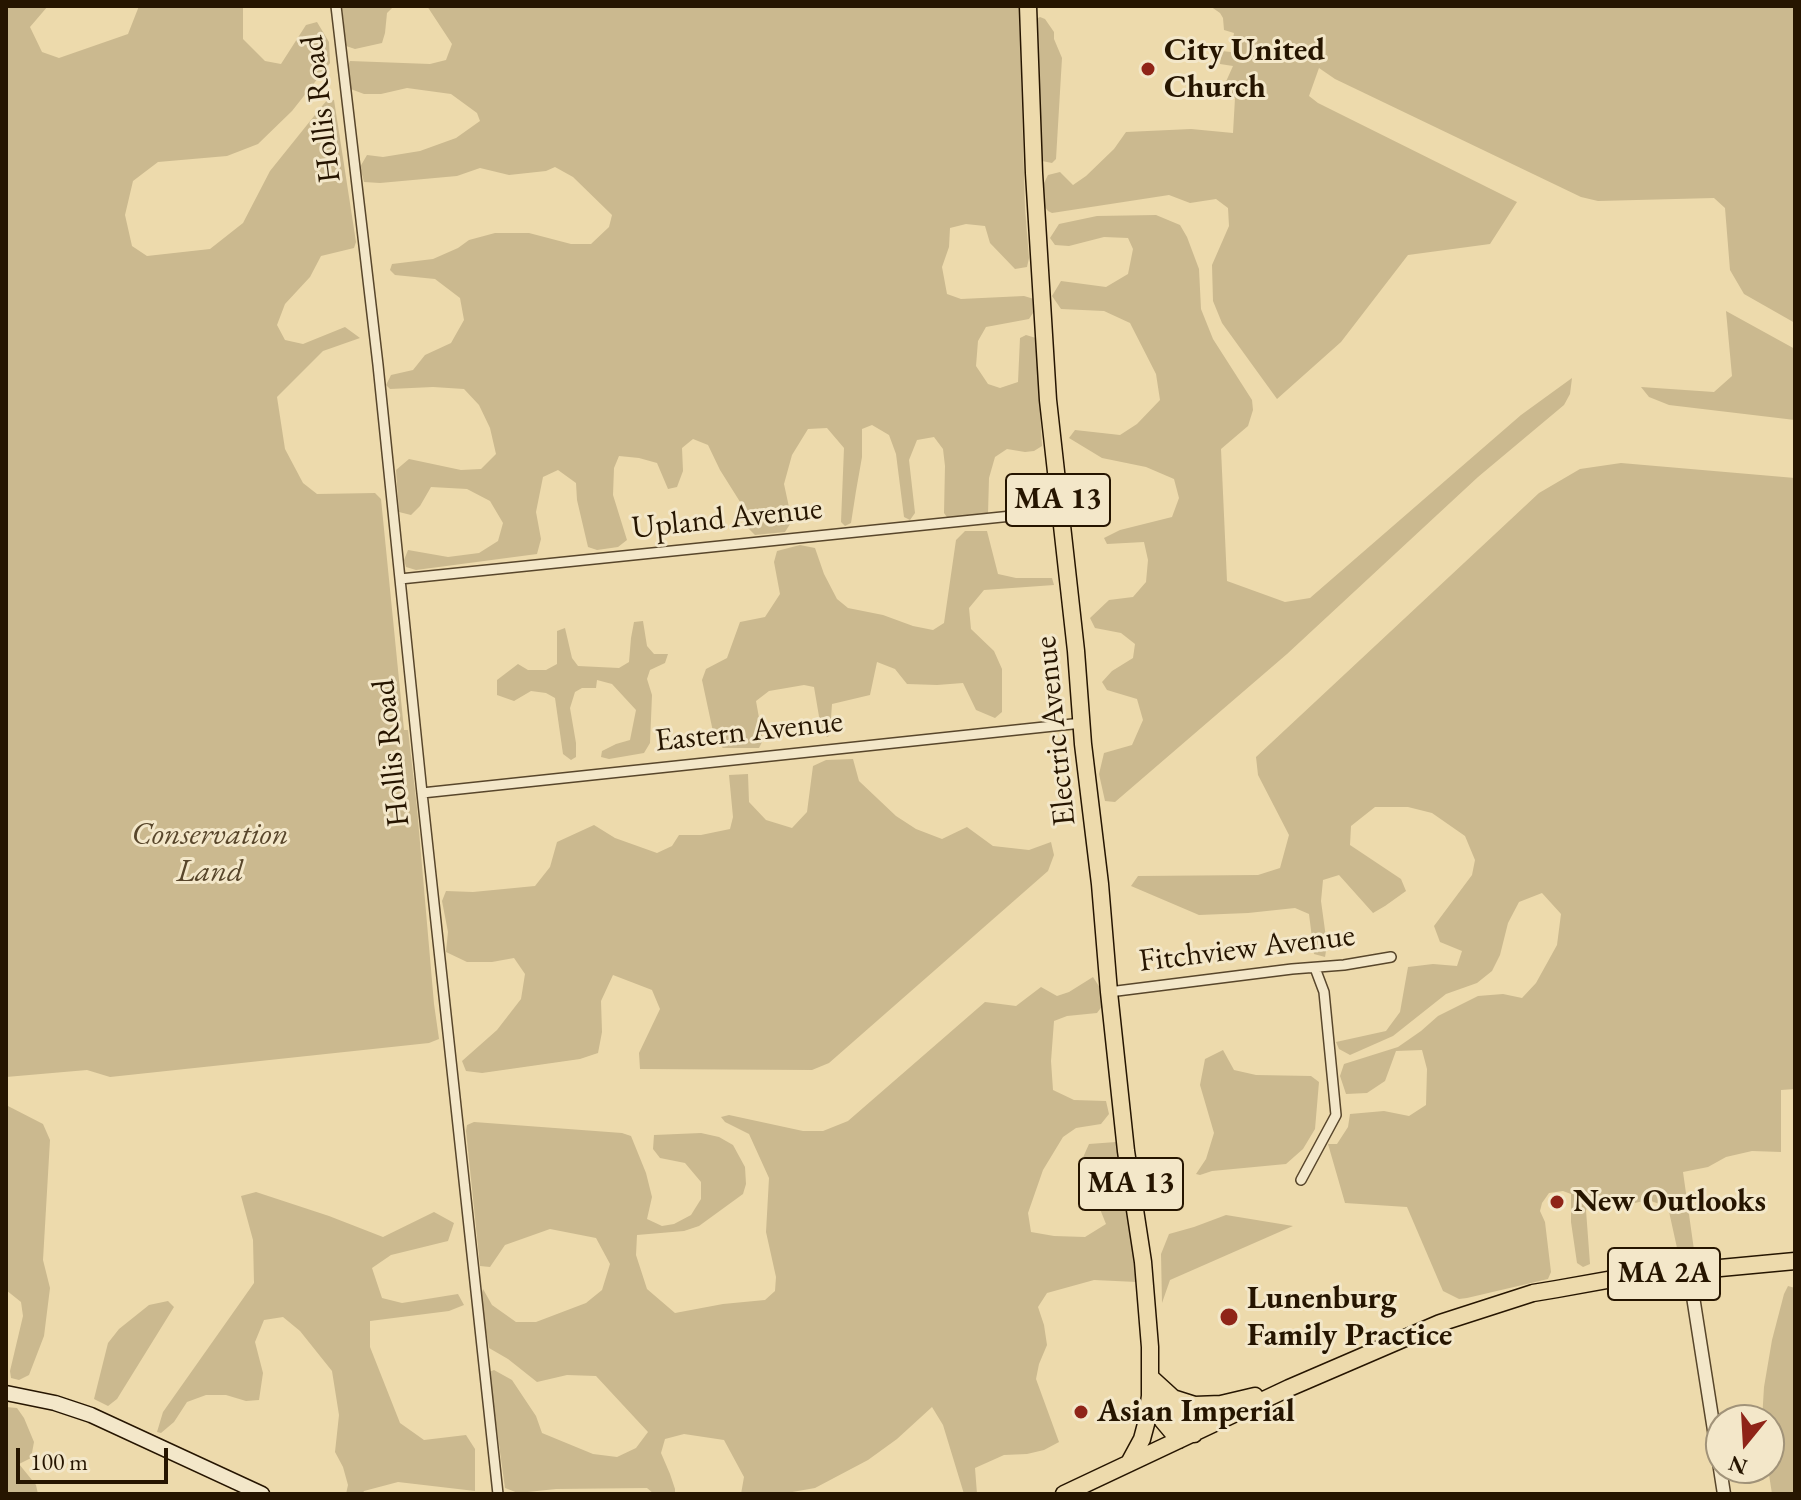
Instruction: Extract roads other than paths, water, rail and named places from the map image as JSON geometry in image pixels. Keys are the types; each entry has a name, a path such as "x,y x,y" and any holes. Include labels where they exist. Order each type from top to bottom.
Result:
{"main road":[{"name":"Electric Avenue","path":"1028,6 1048,400 1126,1151 1143,1262 1150,1377"},
{"name":"MA 2A","path":"1064,1494 1289,1388 1440,1323 1533,1293 1624,1277 1795,1261"},
{"path":"1150,1377 1173,1398 1195,1405 1221,1404 1289,1388"},
{"path":"1150,1377 1175,1414 1186,1437"},
{"name":"MA 13","path":"1129,1463 1146,1424 1150,1377"},
{"path":"6,1393 55,1403 91,1415 262,1494"},
{"path":"1150,1396 1163,1421 1186,1437"}],"street":[{"name":"Hollis Road","path":"336,6 498,1494"},
{"name":"Upland Avenue","path":"400,579 1060,511"},
{"name":"Eastern Avenue","path":"422,793 1082,723"},
{"name":"Fitchview Avenue","path":"1109,992 1391,957"},
{"path":"1301,1180 1336,1115 1324,992 1315,968"},
{"path":"1689,1271 1724,1494"}],"place":[{"name":"City United Church","path":"1148,69"},
{"name":"New Outlooks","path":"1557,1202"},
{"name":"Lunenburg Family Practice","path":"1229,1317"},
{"name":"Asian Imperial","path":"1081,1412"}],"park label":[{"name":"Conservation Land","path":"210,854"}]}
